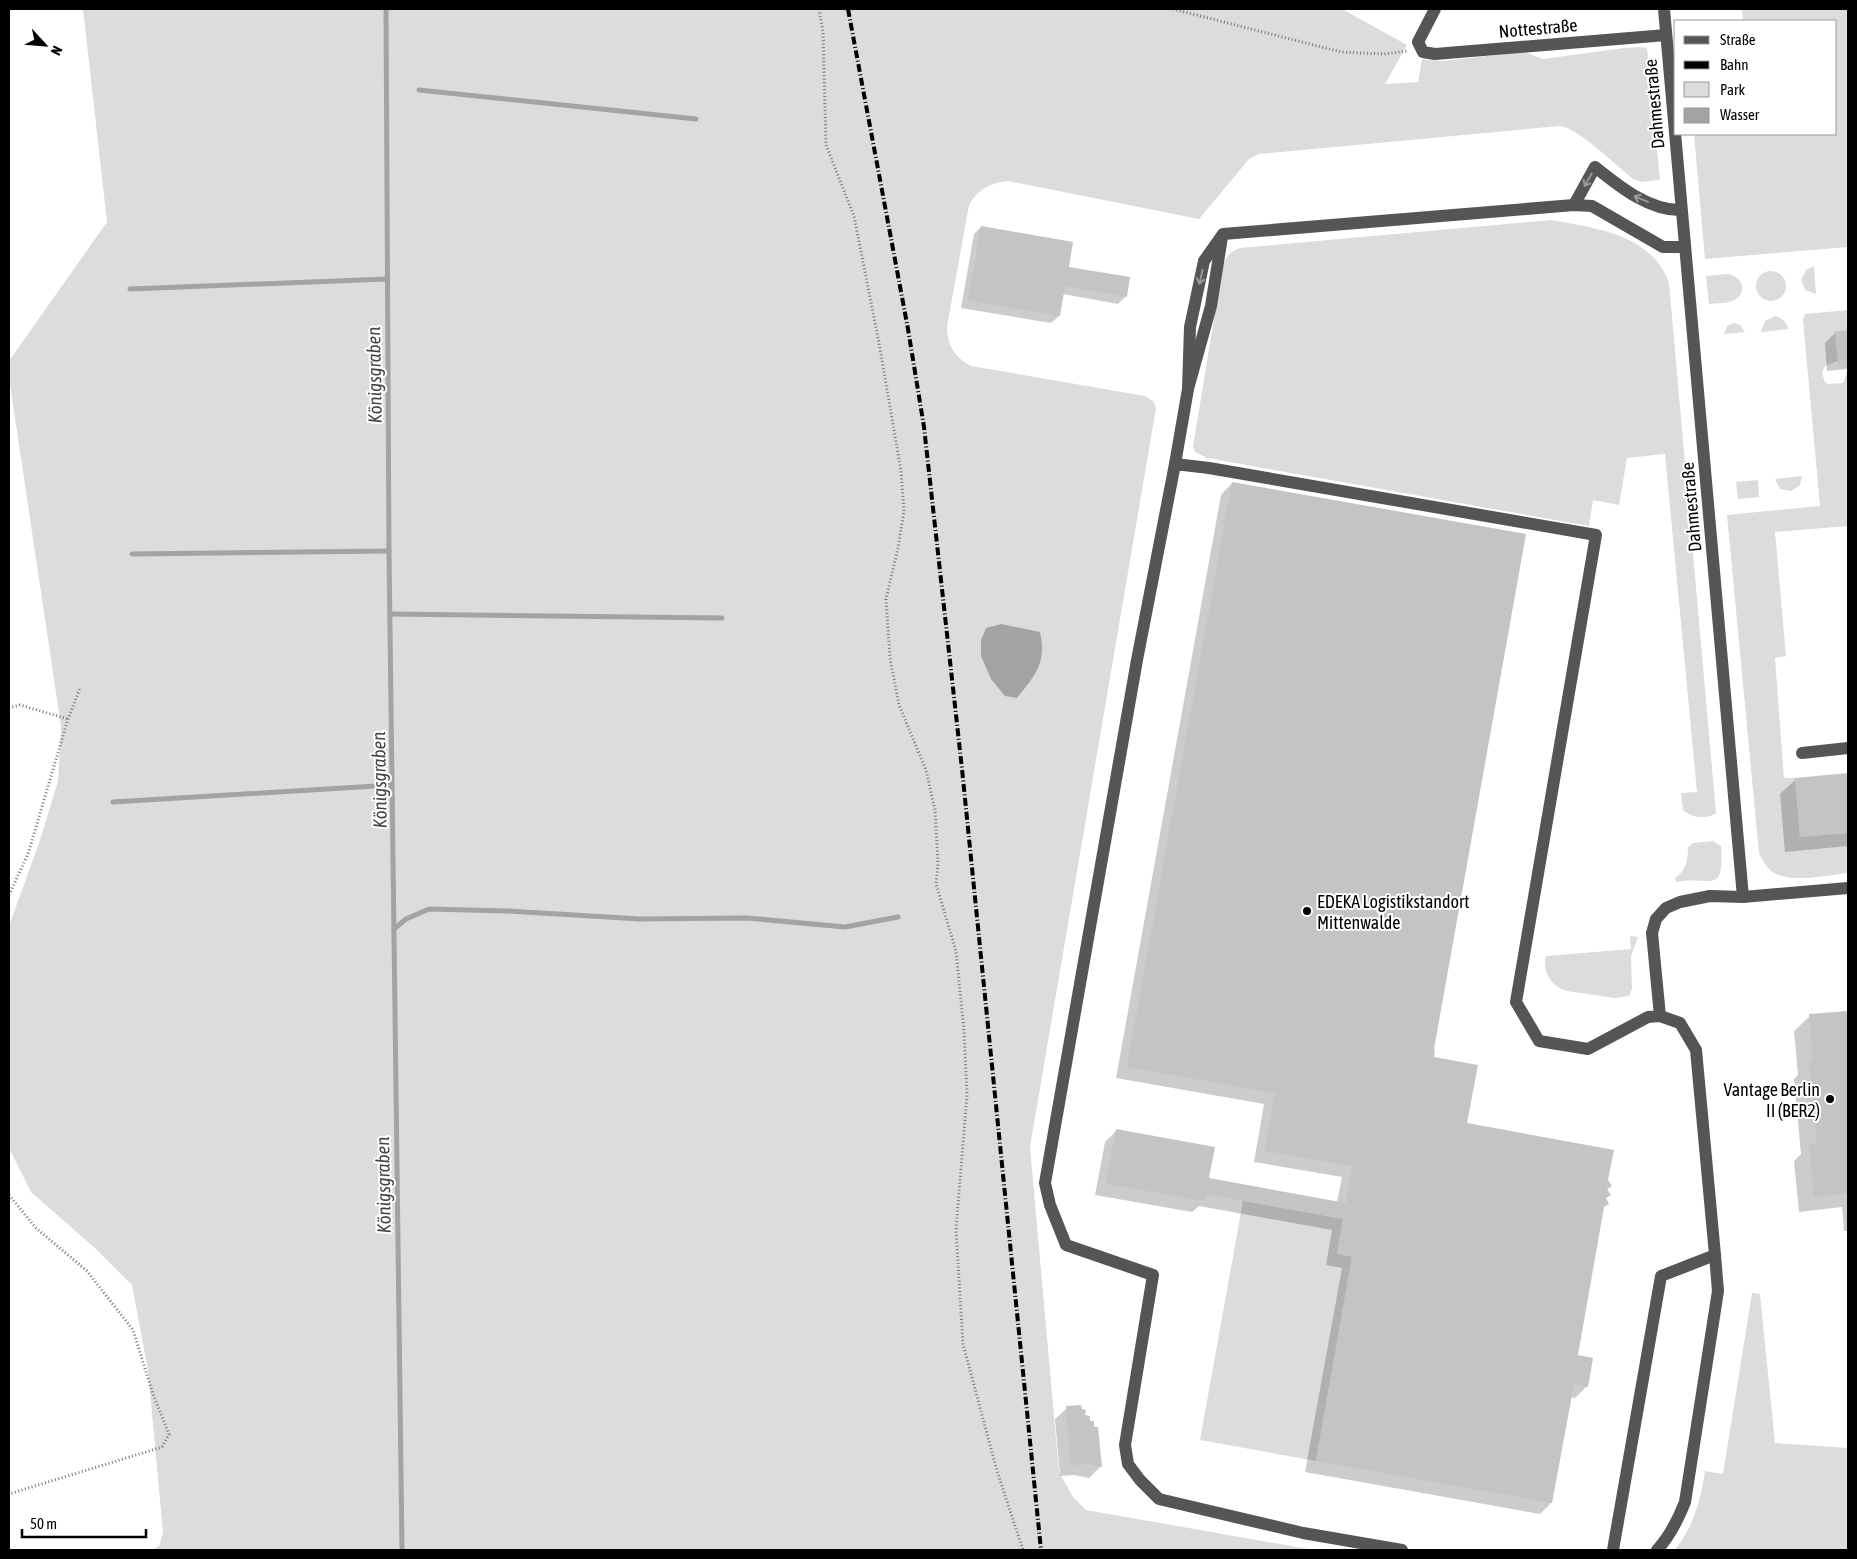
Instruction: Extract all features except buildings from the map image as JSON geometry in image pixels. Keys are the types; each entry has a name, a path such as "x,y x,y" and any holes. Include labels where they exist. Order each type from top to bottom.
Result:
{"street":[{"path":"1420,45 1436,9"},
{"name":"Dahmestraße","path":"1664,9 1674,129"},
{"name":"Nottestraße","path":"1420,45 1423,52 1435,54 1666,36"},
{"name":"Dahmestraße","path":"1675,135 1743,897"},
{"path":"1574,205 1595,167 1627,192 1668,210 1681,210"},
{"path":"1402,1550 1303,1533 1159,1499 1153,1493 1128,1464 1125,1445 1153,1275 1066,1245 1050,1205 1045,1183 1137,660 1188,389 1190,327 1204,261 1223,234 1574,205 1592,206 1663,247 1684,247"},
{"path":"1175,464 1228,471 1596,535 1516,1002 1539,1041 1588,1050 1648,1018 1660,1016 1680,1023 1696,1050 1718,1291 1685,1502 1679,1518 1667,1539 1657,1550"},
{"path":"1802,753 1848,748"},
{"path":"1660,1016 1652,933 1656,919 1666,908 1680,902 1710,896 1743,897 1848,888"},
{"path":"1613,1550 1661,1276 1715,1255"}],"path":[{"path":"819,9 823,32 826,145 854,216 901,470 904,511 898,548 886,599 890,658 899,705 926,770 935,810 938,864 936,884 956,951 964,1031 967,1095 956,1230 963,1344 997,1471 1023,1550"},
{"path":"1173,9 1341,52 1384,54 1420,45"},
{"path":"9,895 28,854 68,720 80,688"},
{"path":"9,708 20,705 68,720"},
{"path":"9,1195 36,1228 87,1271 133,1330 153,1394 169,1434 162,1446 9,1494"}],"green space":[{"path":"83,9 1342,9 1407,45 1385,84 1418,82 1422,59 1443,61 1524,52 1543,59 1624,48 1647,48 1660,180 1641,182 1633,179 1587,140 1568,128 1560,126 1259,154 1249,159 1199,219 1008,181 996,183 985,188 976,195 969,205 947,327 950,345 956,355 971,366 1145,396 1153,401 1156,408 1030,1147 1059,1472 1073,1497 1086,1510 1314,1550 152,1550 159,1546 163,1532 148,1370 132,1285 96,1249 31,1192 9,1148 9,926 40,840 58,781 61,726 9,378 9,361 107,222"},
{"path":"1742,9 1848,9 1848,247 1705,259 1694,135 1837,135 1837,20 1743,20"},
{"path":"1552,220 1586,226 1620,236 1636,244 1661,267 1669,283 1716,813 1708,817 1691,815 1683,810 1681,793 1697,792 1665,454 1627,458 1619,505 1593,500 1589,526 1207,458 1195,452 1193,447 1222,270 1226,259 1233,251 1240,248"},
{"path":"1814,266 1816,294 1805,290 1801,280 1806,270"},
{"path":"1771,271 1777,272 1785,280 1785,292 1777,300 1771,301 1765,300 1757,292 1756,286 1757,280 1765,272"},
{"path":"1727,274 1739,280 1742,287 1740,295 1730,302 1709,304 1706,276"},
{"path":"1848,310 1848,330 1835,331 1838,361 1825,366 1822,373 1825,382 1828,384 1843,383 1848,370 1848,526 1775,532 1786,656 1775,658 1784,778 1795,778 1800,837 1848,833 1848,873 1807,878 1786,877 1777,875 1770,870 1759,853 1727,515 1820,506 1803,320 1805,314"},
{"path":"1775,316 1787,324 1788,329 1761,332 1765,321"},
{"path":"1734,323 1740,325 1745,332 1724,334 1727,326"},
{"path":"1802,476 1800,485 1791,491 1780,489 1775,479"},
{"path":"1758,480 1759,497 1738,499 1736,482"},
{"path":"1713,841 1721,846 1720,872 1717,878 1713,881 1676,882 1675,878 1686,865 1688,847 1693,843"},
{"path":"1630,936 1638,937 1631,956 1632,989 1629,996 1615,998 1567,991 1556,986 1549,978 1545,968 1546,956 1631,949"},
{"path":"1243,1201 1343,1219 1337,1253 1352,1257 1316,1461 1200,1440"},
{"path":"1752,1293 1760,1294 1775,1443 1848,1448 1848,1550 1675,1550 1687,1532 1695,1513 1705,1471 1723,1474"}],"water":[{"path":"1001,624 1040,632 1042,643 1041,660 1034,675 1017,698 1005,696 991,679 981,656 981,640 986,628"}],"waterway":[{"name":"Königsgraben","path":"386,9 389,551 402,1550"},
{"path":"419,90 696,119"},
{"path":"130,289 387,279"},
{"path":"132,554 389,551"},
{"path":"390,614 722,618"},
{"path":"113,802 392,785"},
{"path":"394,929 406,919 429,909 507,911 640,919 747,918 845,927 898,917"}],"railway":[{"path":"848,9 908,329 924,427 962,769 1041,1550"}],"place":[{"name":"EDEKA Logistikstandort Mittenwalde","path":"1307,911"},
{"name":"Vantage Berlin II (BER2)","path":"1830,1099"}]}
